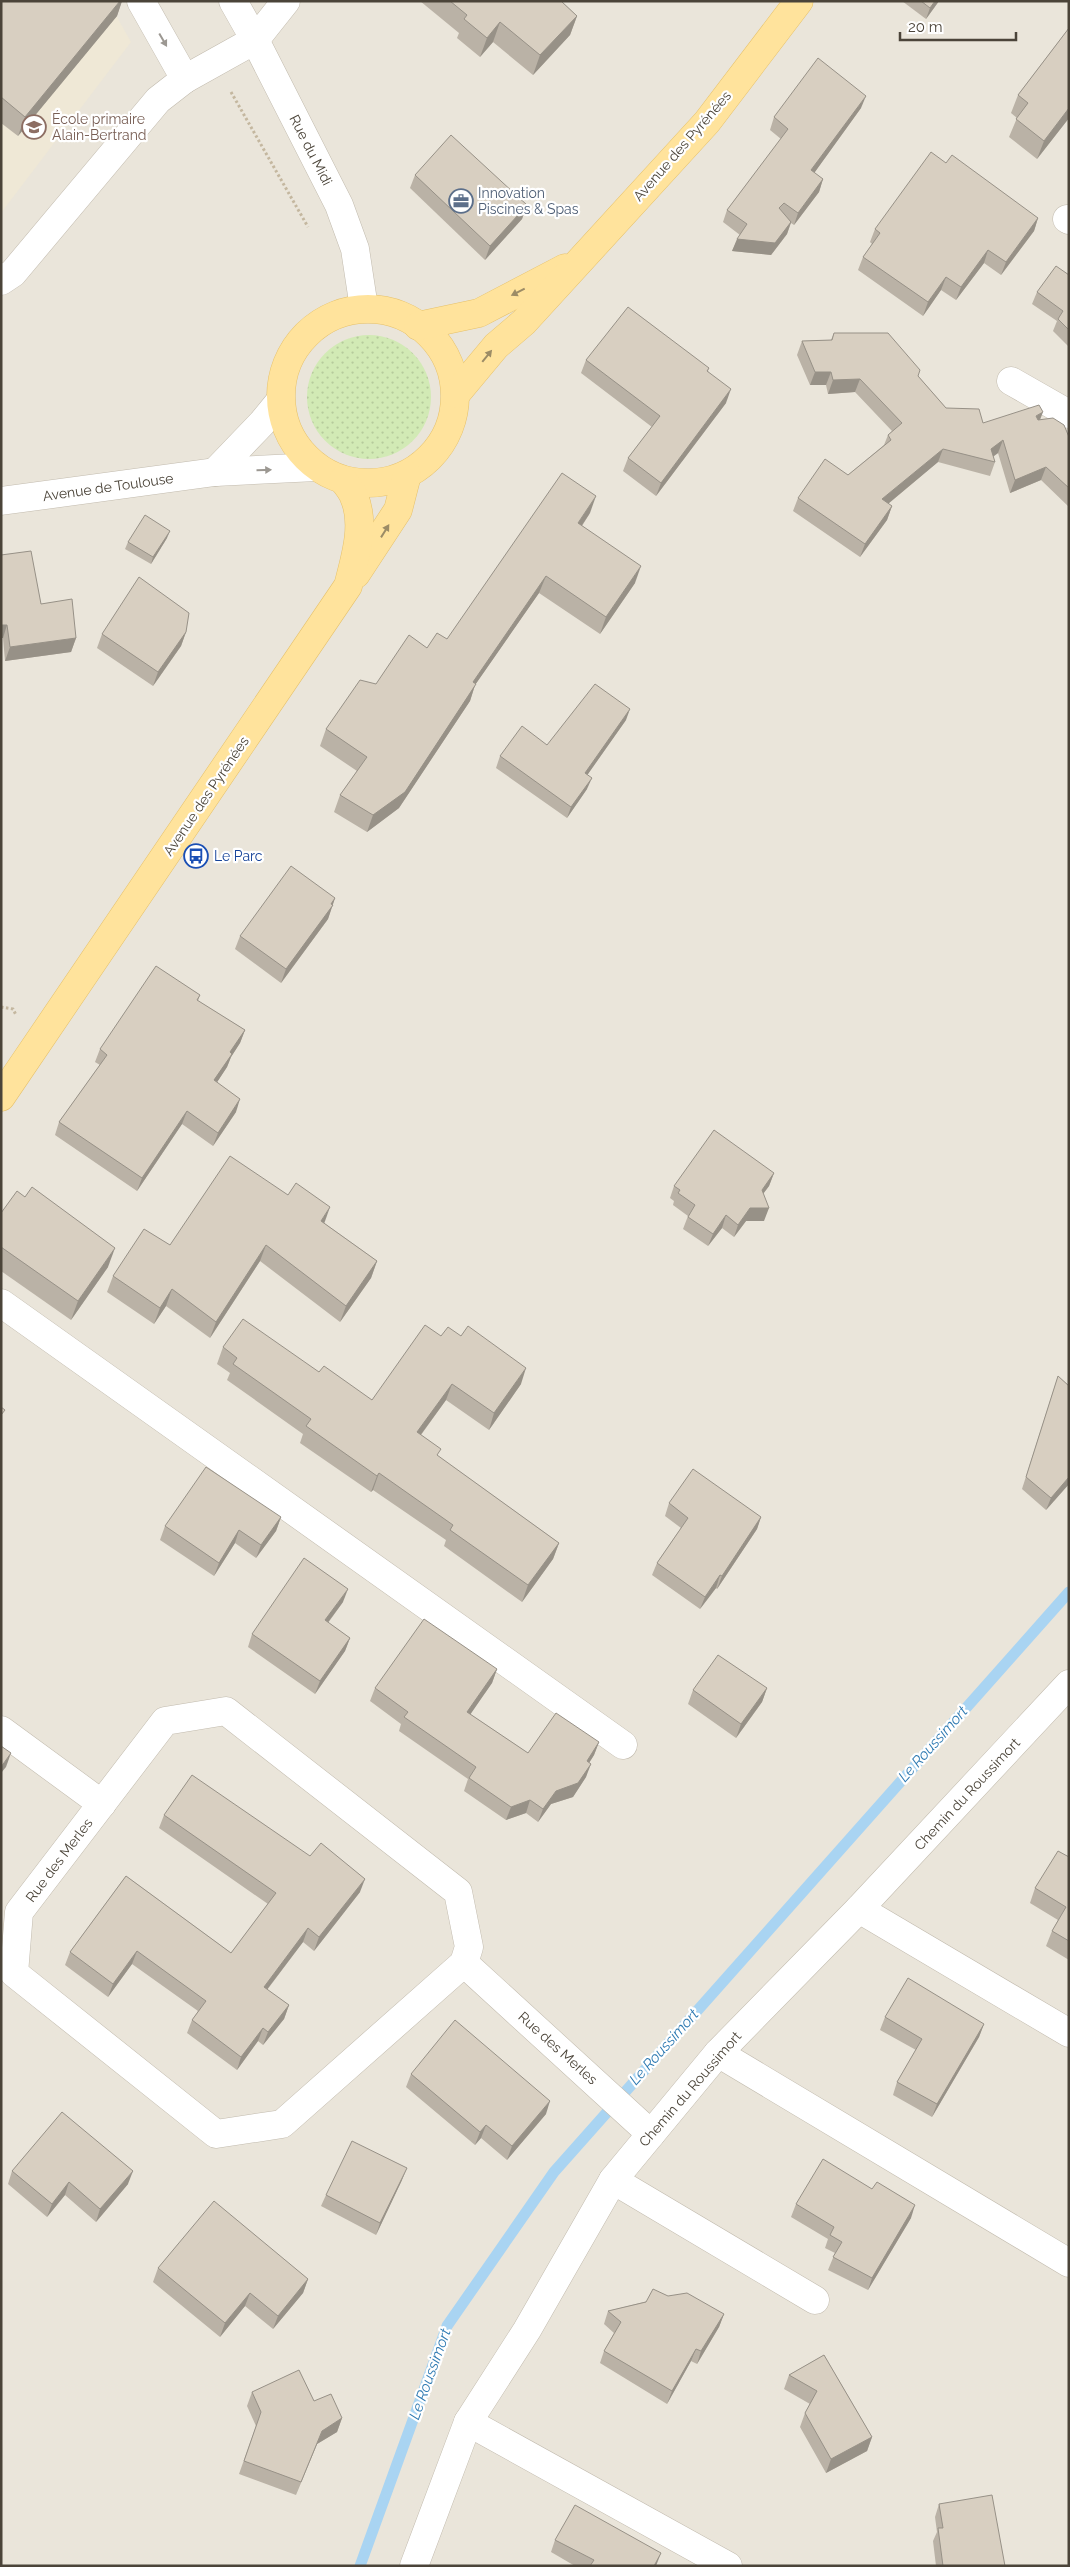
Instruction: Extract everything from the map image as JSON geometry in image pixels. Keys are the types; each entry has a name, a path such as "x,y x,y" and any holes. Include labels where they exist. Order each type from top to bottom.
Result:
{"main road":[{"name":"Avenue des Pyrénées","path":"456,394 496,346 524,322 707,122 799,1"},
{"path":"418,326 479,313 578,262"},
{"path":"364,308 383,309 411,319 418,326 438,342 450,364 456,394 455,410 445,439 432,457 407,475 363,484 344,480 316,467 290,437 280,401 283,370 297,343 320,322 334,315 364,308"},
{"path":"348,586 398,510 407,475"},
{"name":"Avenue des Pyrénées","path":"1,1097 348,586 357,552 358,522 355,497 344,480"}],"street":[{"path":"141,1 185,79"},
{"name":"Rue du Midi","path":"233,1 255,40 339,205 355,249 364,308"},
{"path":"1,281 13,272 158,100 185,79 255,40 286,1"},
{"path":"1011,381 1069,414"},
{"path":"215,472 262,423 280,401"},
{"name":"Avenue de Toulouse","path":"1,501 215,472 316,467"},
{"path":"1,1303 623,1745"},
{"name":"Chemin du Roussimort","path":"414,2566 468,2422 527,2330 613,2180 718,2053 859,1908 1069,1684"},
{"name":"Rue des Merles","path":"226,1711 458,1892 469,1947 464,1963 282,2124 216,2134 14,1973 19,1912 166,1721 226,1711"},
{"path":"1,1730 102,1804"},
{"path":"859,1908 1069,2033"},
{"name":"Rue des Merles","path":"464,1963 652,2134"},
{"path":"718,2053 1069,2263"},
{"path":"613,2180 815,2300"},
{"path":"468,2422 728,2566"}],"path":[{"path":"214,63 312,235"}],"shaded area":[{"path":"1,1 1069,1 1069,2566 1,2566"},
{"name":"École primaire Alain-Bertrand","path":"1,1 108,1 131,42 1,213"}],"green space":[{"path":"369,335 393,340 413,353 426,373 431,397 426,421 413,441 393,454 369,459 345,454 325,441 312,421 307,397 312,373 325,353 345,340"}],"building":[{"path":"1,1 120,1 25,117 1,97"},
{"path":"450,1 561,1 577,16 540,55 500,22 487,38 464,19 467,15"},
{"path":"921,1 935,1 930,8"},
{"path":"1069,28 1069,108 1044,141 1016,119 1028,103 1018,95"},
{"path":"818,58 866,96 811,170 823,179 798,213 784,203 779,208 791,222 775,243 737,239 747,224 727,210 788,129 774,117"},
{"path":"451,135 527,205 490,246 415,175"},
{"path":"931,152 946,163 952,155 1038,218 1006,262 988,250 961,287 946,277 928,302 863,257 880,233 875,229"},
{"path":"1056,266 1069,275 1069,330 1058,319 1063,311 1037,292"},
{"path":"628,307 709,368 707,371 731,389 661,483 628,458 660,416 586,360"},
{"path":"834,333 888,333 920,370 918,376 946,408 979,409 983,423 1039,405 1043,412 1036,416 1038,420 1053,418 1064,425 1069,437 1069,488 1046,467 1015,480 1003,440 991,449 995,462 943,449 882,499 892,506 865,544 798,498 825,459 848,475 891,440 888,435 902,423 860,379 833,380 831,372 815,372 802,341 832,340"},
{"path":"562,473 596,496 578,523 641,566 606,617 546,576 473,682 476,684 405,792 373,815 340,795 367,757 326,729 360,680 376,684 409,635 427,648 437,633 447,639"},
{"path":"145,515 170,531 153,557 128,542"},
{"path":"31,551 41,604 72,599 76,638 10,647 7,625 1,625 1,555"},
{"path":"139,577 189,613 186,632 158,672 102,634"},
{"path":"595,684 630,709 585,773 592,778 571,807 500,756 522,726 547,745"},
{"path":"291,866 335,898 331,904 333,905 286,969 240,936"},
{"path":"156,966 200,995 197,1000 245,1030 230,1052 232,1054 214,1080 240,1099 218,1133 187,1111 142,1178 59,1122 107,1055 100,1049"},
{"path":"714,1130 774,1173 762,1190 769,1208 750,1208 738,1225 726,1215 713,1234 688,1217 695,1205 678,1193 680,1190 674,1186"},
{"path":"230,1156 288,1195 296,1183 330,1207 321,1221 377,1261 346,1306 266,1245 216,1322 172,1289 160,1308 113,1276 144,1229 170,1245"},
{"path":"32,1187 115,1248 78,1301 1,1247 1,1213 17,1191 25,1197"},
{"path":"243,1319 319,1372 324,1366 372,1400 425,1325 441,1336 448,1327 461,1336 468,1326 526,1368 494,1413 452,1384 417,1432 441,1449 437,1455 559,1543 528,1585 450,1530 453,1525 379,1473 377,1476 306,1426 311,1419 233,1364 237,1358 223,1347"},
{"path":"1058,1376 1069,1386 1069,1477 1051,1498 1026,1477"},
{"path":"1,1407 5,1410 1,1415"},
{"path":"206,1467 281,1517 261,1545 239,1530 219,1563 165,1526"},
{"path":"693,1469 761,1517 722,1576 720,1575 705,1597 657,1563 688,1518 669,1503"},
{"path":"304,1558 348,1589 325,1620 350,1638 320,1681 252,1634"},
{"path":"424,1619 497,1669 467,1712 528,1753 556,1713 599,1742 587,1761 591,1764 578,1783 556,1791 543,1809 530,1800 511,1807 469,1778 476,1767 404,1717 408,1712 375,1688"},
{"path":"718,1655 767,1688 741,1724 693,1690"},
{"path":"1,1746 11,1753 1,1767"},
{"path":"192,1775 310,1856 321,1843 365,1879 319,1937 308,1928 264,1987 289,2005 268,2032 263,2028 241,2057 192,2020 206,2001 137,1951 113,1984 70,1952 126,1876 231,1953 276,1893 164,1815"},
{"path":"1058,1851 1069,1857 1069,1941 1052,1931 1066,1907 1035,1888"},
{"path":"908,1978 984,2024 937,2104 897,2082 922,2039 885,2017"},
{"path":"455,2020 550,2101 512,2146 486,2125 480,2132 411,2074"},
{"path":"62,2112 133,2171 100,2209 69,2182 52,2204 12,2171"},
{"path":"352,2141 407,2168 380,2223 326,2195"},
{"path":"823,2159 872,2189 877,2182 915,2205 872,2278 833,2257 842,2242 830,2235 834,2227 796,2204"},
{"path":"214,2201 308,2279 278,2316 250,2293 225,2323 158,2268"},
{"path":"653,2289 668,2296 687,2293 724,2314 701,2351 696,2349 672,2391 604,2351 621,2322 608,2311 646,2302"},
{"path":"824,2355 872,2437 831,2459 805,2413 817,2391 789,2375"},
{"path":"299,2370 314,2401 331,2394 342,2418 322,2431 301,2482 244,2461 261,2412 252,2392"},
{"path":"992,2495 1005,2566 943,2566 938,2528 943,2528 939,2504"},
{"path":"575,2505 661,2553 654,2566 590,2566 594,2560 555,2540"}],"waterway":[{"name":"Le Roussimort","path":"360,2566 447,2326 554,2172 1069,1592"}],"place":[{"name":"École primaire Alain-Bertrand","path":"34,127"},
{"name":"Innovation Piscines & Spas","path":"461,201"},
{"name":"Le Parc","path":"196,856"}]}
